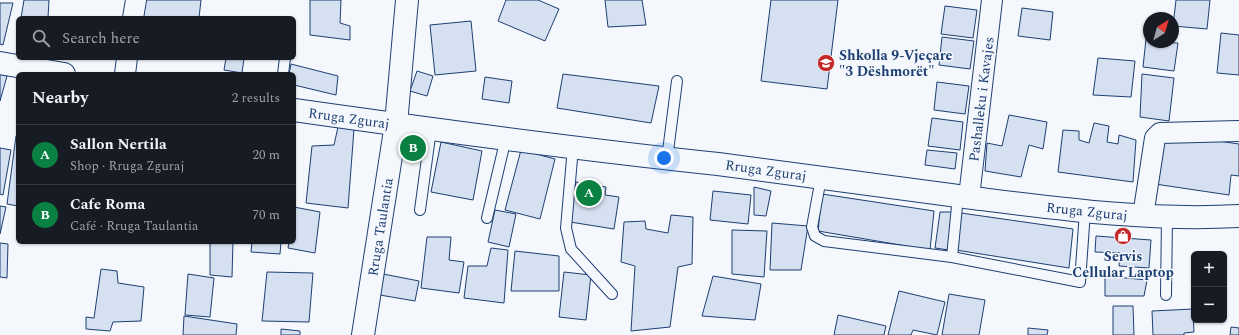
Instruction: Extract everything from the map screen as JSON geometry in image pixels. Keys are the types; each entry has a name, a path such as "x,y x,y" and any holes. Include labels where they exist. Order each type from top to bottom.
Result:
{"main road":[{"name":"Rruga Taulantia","path":"363,335 396,124 407,0"},
{"path":"0,63 52,72"},
{"name":"Rruga Zguraj","path":"296,110 431,129 1086,211 1167,217 1201,218 1239,216"}],"street":[{"path":"134,16 136,0"},
{"name":"Pashalleku i Kavajes","path":"964,196 992,0"},
{"path":"125,72 127,60"},
{"path":"1143,216 1154,138 1160,133 1239,131"}],"lane":[{"path":"283,72 285,60"},
{"path":"667,159 677,81"},
{"path":"420,210 431,129"},
{"path":"487,218 506,138"},
{"path":"573,147 566,228 571,249 612,294"},
{"path":"821,178 812,227 815,236 824,241 952,258 1080,282 1086,211"},
{"path":"952,258 964,196"},
{"path":"1166,295 1167,217"}],"building":[{"path":"24,0 49,0 48,16 21,16"},
{"path":"142,0 201,0 199,16 140,16"},
{"path":"310,0 341,0 340,23 350,26 350,40 310,35"},
{"path":"506,0 538,0 559,9 545,41 498,21"},
{"path":"605,0 642,0 646,25 608,27"},
{"path":"771,0 838,0 827,89 761,81"},
{"path":"1176,0 1210,0 1207,29 1179,27 1179,12 1175,12"},
{"path":"0,3 13,3 3,45 0,44"},
{"path":"945,6 977,10 973,38 941,34"},
{"path":"1022,8 1053,12 1050,40 1018,36"},
{"path":"471,21 476,71 435,75 430,25"},
{"path":"1221,33 1239,35 1239,75 1217,73"},
{"path":"942,37 974,41 970,69 939,65"},
{"path":"1145,48 1177,48 1174,71 1143,67"},
{"path":"1098,58 1135,61 1131,97 1093,95"},
{"path":"226,60 244,60 242,72 224,70"},
{"path":"291,64 338,76 336,95 296,85 296,72 289,72"},
{"path":"417,71 433,76 427,96 410,91"},
{"path":"0,74 7,76 0,101"},
{"path":"563,74 659,86 651,123 557,108"},
{"path":"1142,74 1174,78 1169,121 1140,117"},
{"path":"485,77 512,81 509,103 482,99"},
{"path":"937,82 969,86 965,114 934,110"},
{"path":"1009,115 1047,122 1043,149 1029,145 1021,177 985,171 987,143 1002,146"},
{"path":"932,118 963,122 960,150 928,146"},
{"path":"1094,123 1109,126 1107,142 1118,144 1119,135 1136,140 1133,182 1058,172 1063,130 1079,131 1079,140 1089,143"},
{"path":"338,127 354,129 348,208 306,203 312,146 334,145"},
{"path":"1162,133 1239,144 1239,176 1231,175 1229,195 1155,184"},
{"path":"16,136 16,206 7,204"},
{"path":"441,142 482,151 473,200 431,192"},
{"path":"0,148 11,150 3,195 0,194"},
{"path":"521,150 555,159 540,219 505,210"},
{"path":"927,150 957,153 955,169 925,165"},
{"path":"576,182 606,187 605,195 619,197 614,229 570,222"},
{"path":"754,187 771,191 766,216 754,215"},
{"path":"713,191 751,195 748,224 710,220"},
{"path":"822,194 934,211 930,250 818,231"},
{"path":"0,206 6,207 0,234"},
{"path":"296,207 320,212 315,253 288,248 289,244 296,244"},
{"path":"495,210 516,214 509,247 488,242"},
{"path":"940,212 953,212 949,250 935,248"},
{"path":"961,213 1073,229 1069,268 956,250"},
{"path":"671,215 693,217 692,264 678,267 670,327 631,331 635,266 621,262 624,222 645,221 646,229 668,233"},
{"path":"772,223 808,226 801,270 770,270"},
{"path":"732,230 767,231 764,277 732,274"},
{"path":"1096,236 1151,240 1149,268 1119,266 1120,253 1095,252"},
{"path":"427,237 451,237 449,260 464,262 459,293 421,288"},
{"path":"0,243 8,244 7,278 0,277"},
{"path":"210,244 233,244 232,277 210,275"},
{"path":"252,244 281,244 280,254 251,252"},
{"path":"491,248 508,250 504,303 464,298 468,266 487,266"},
{"path":"515,251 559,256 559,291 511,291"},
{"path":"101,269 117,271 118,283 144,287 141,321 113,322 110,331 86,329 86,317 94,318"},
{"path":"267,272 313,273 309,322 262,321"},
{"path":"564,272 591,275 586,320 559,317"},
{"path":"378,273 419,281 415,301 374,294"},
{"path":"188,274 214,278 210,317 185,315"},
{"path":"713,276 761,284 755,320 702,316"},
{"path":"1105,276 1147,280 1144,296 1105,296"},
{"path":"899,291 945,302 937,335 913,330 911,335 888,335"},
{"path":"949,294 985,300 979,335 942,335"},
{"path":"1113,306 1133,306 1134,335 1113,335"},
{"path":"1191,309 1191,323 1194,323 1194,332 1184,333 1184,335 1153,335 1152,311"},
{"path":"838,315 886,326 884,335 834,335"},
{"path":"184,316 237,324 236,335 183,335"},
{"path":"1231,327 1239,328 1239,335 1230,335"},
{"path":"1028,328 1048,330 1047,335 1028,335"},
{"path":"281,329 300,331 300,335 281,335"}],"place":[{"name":"Shkolla 9-Vjeçare \"3 Dëshmorët\"","path":"826,63"},
{"name":"Cafe Roma","path":"413,148"},
{"name":"Sallon Nertila","path":"589,193"},
{"name":"Servis Cellular Laptop","path":"1123,236"}]}
